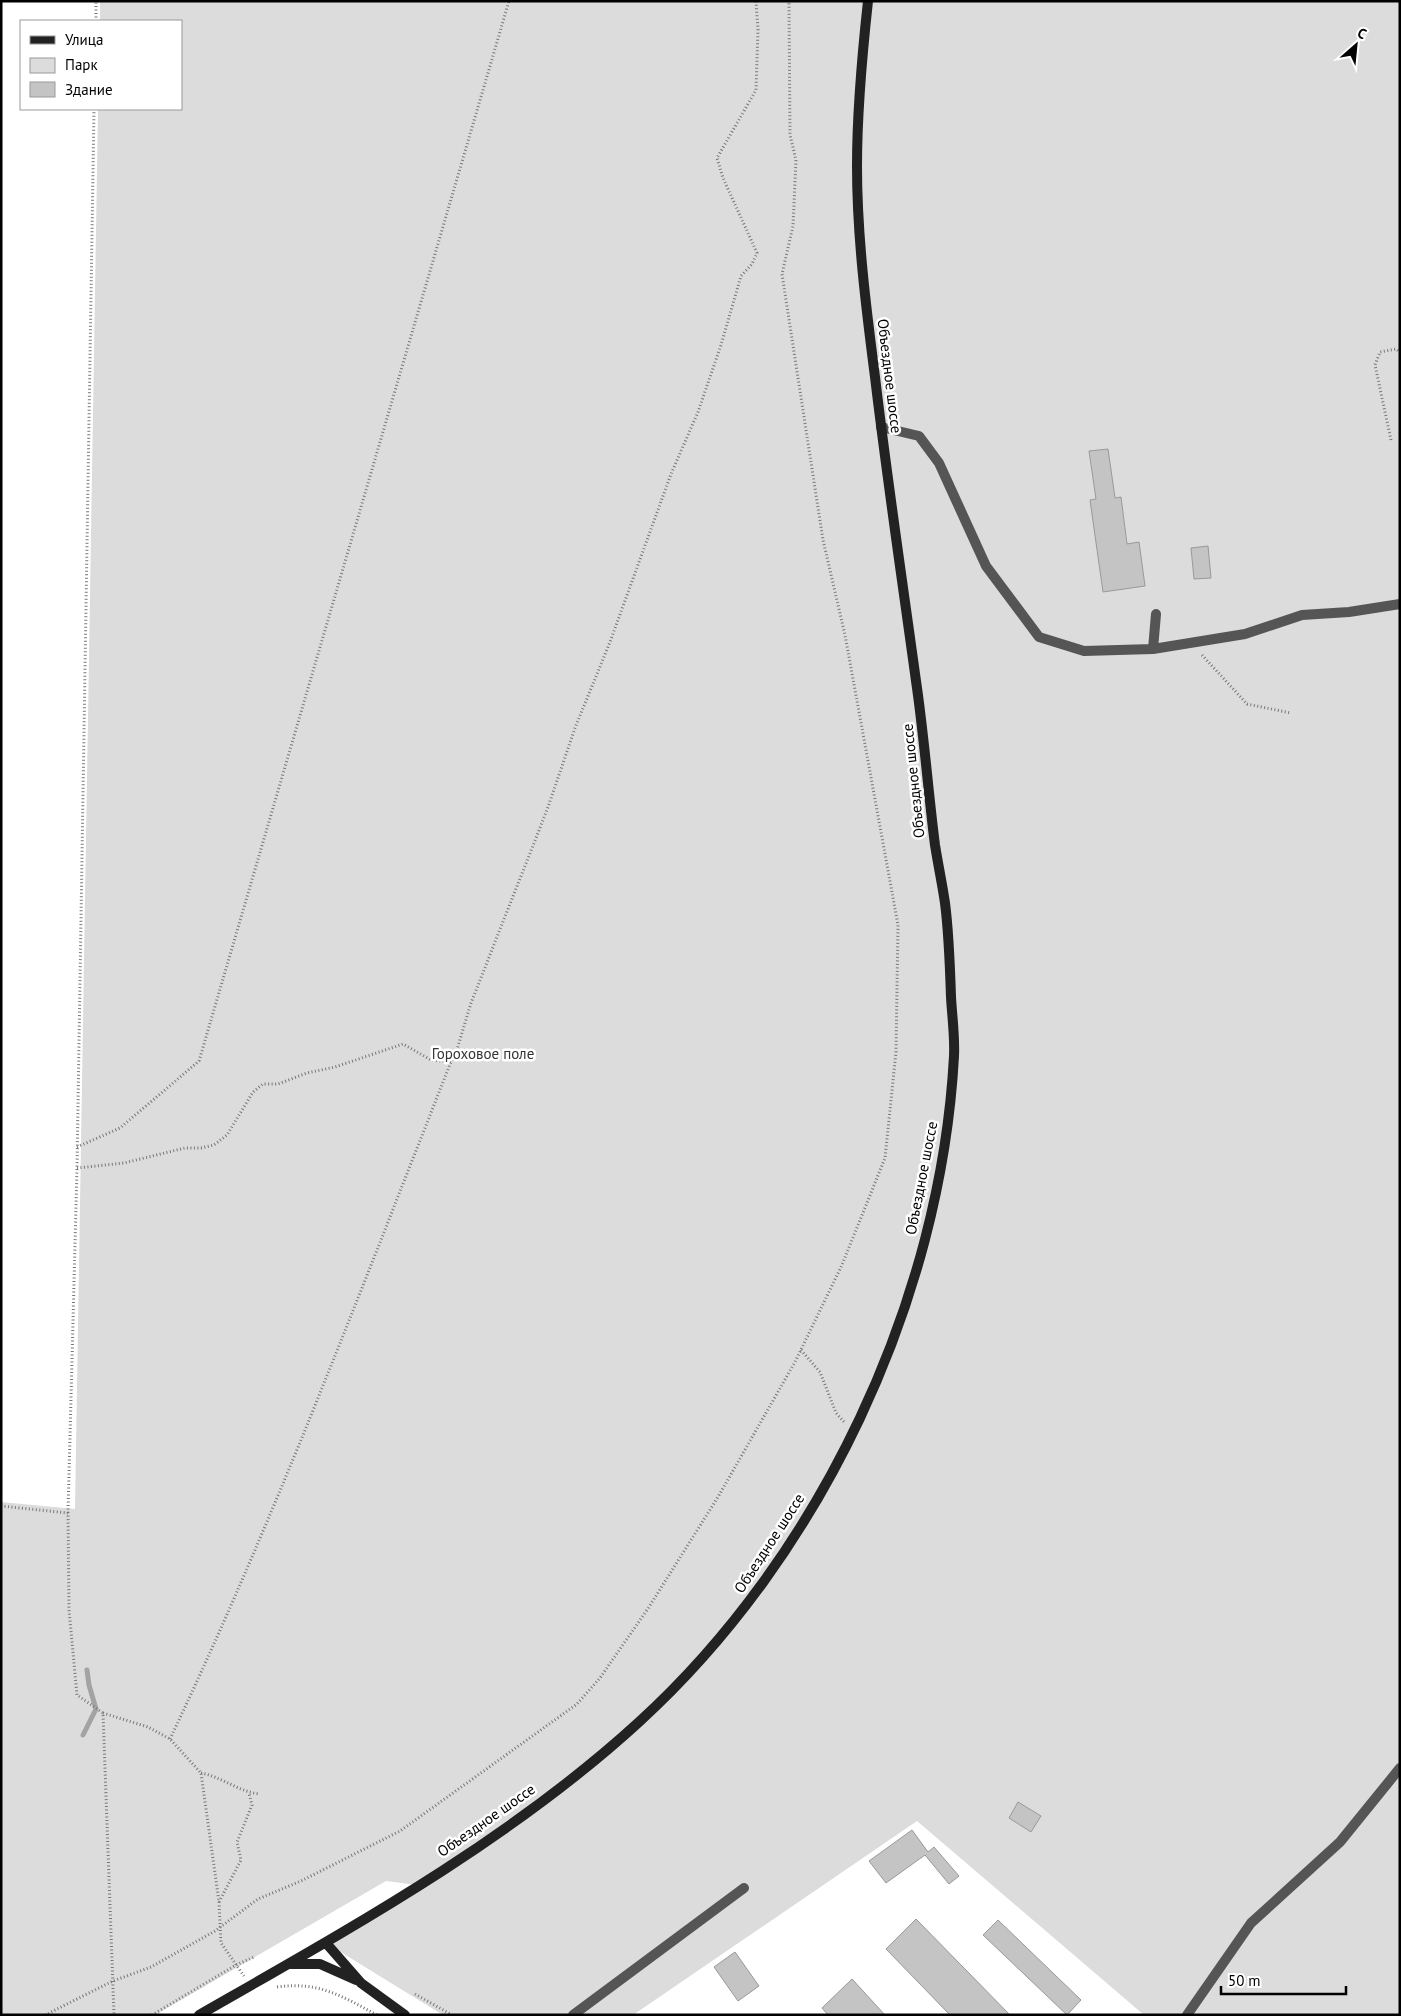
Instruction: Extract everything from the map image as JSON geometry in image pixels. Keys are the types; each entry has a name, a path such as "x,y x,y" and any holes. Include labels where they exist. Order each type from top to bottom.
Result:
{"street":[{"name":"Объездное шоссе","path":"199,2015 326,1943 444,1868 535,1805 635,1726 676,1687 726,1631 771,1569 806,1516 854,1431 893,1341 922,1252 943,1159 954,1050 946,909 936,849 921,715 865,298 856,172 858,118 868,1"},
{"path":"326,1943 361,1983"},
{"path":"288,1964 320,1964 361,1983 405,2015"}],"lane":[{"path":"881,427 919,436 938,463 986,566 1039,637 1084,651 1153,649 1245,634 1302,615 1349,612 1400,604"},
{"path":"1153,649 1156,614"},
{"path":"1188,2015 1252,1922 1340,1842 1400,1768"},
{"path":"573,2015 744,1888"}],"path":[{"path":"96,1 96,20"},
{"path":"77,1147 120,1128 200,1061 509,1"},
{"path":"170,1739 216,1643 294,1458 455,1056 471,1002 547,810 575,728 610,642 671,474 698,412 721,345 741,276 752,264 757,252 722,178 718,158 756,90 758,30 756,1"},
{"path":"45,2015 113,1981 151,1967 220,1927 258,1899 300,1881 400,1830 576,1704 600,1678 649,1607 718,1497 801,1350 842,1265 885,1158 896,1052 898,925 845,635 824,540 782,274 793,226 796,160 790,135 789,1"},
{"path":"94,110 77,1168 68,1513 69,1610 77,1695 103,1713 148,1727 170,1739 201,1773 219,1902 221,1943 250,1985"},
{"path":"1391,440 1375,365 1380,352 1396,349 1400,352"},
{"path":"1191,643 1247,704 1291,714"},
{"path":"77,1168 124,1163 184,1148 214,1146 227,1135 253,1092 263,1084 278,1084 307,1073 377,1054 388,1048 403,1044 431,1060 451,1062"},
{"path":"801,1350 820,1372 836,1413 854,1431"},
{"path":"1,1506 68,1513"},
{"path":"103,1713 114,2015"},
{"path":"201,1773 215,1775 249,1793 260,1794"},
{"path":"219,1902 241,1860 237,1842 252,1805 249,1793"},
{"path":"152,2015 236,1965 254,1957"},
{"path":"274,1987 294,1984 314,1986 359,2005 377,2015"},
{"path":"415,1994 452,2015"}],"green space":[{"name":"Гороховое поле","path":"100,1 1400,1 1400,2015 1144,2015 917,1821 633,2015 443,2015 326,1943 417,1885 386,1881 155,2015 1,2015 1,1502 75,1509 98,110 182,110 182,20 100,20"}],"building":[{"path":"1108,449 1115,498 1121,497 1127,544 1139,542 1145,586 1103,592 1090,500 1096,499 1089,451"},
{"path":"1208,546 1211,578 1194,579 1191,548"},
{"path":"1018,1802 1041,1816 1031,1832 1009,1818"},
{"path":"912,1830 928,1852 934,1847 959,1876 949,1884 925,1855 886,1883 869,1861"},
{"path":"916,1919 1010,2015 950,2015 886,1949"},
{"path":"998,1920 1081,2000 1067,2015 983,1935"},
{"path":"735,1952 759,1986 738,2001 714,1967"},
{"path":"852,1979 885,2015 828,2015 822,2008"}],"waterway":[{"path":"83,1735 96,1709 87,1670"}]}
